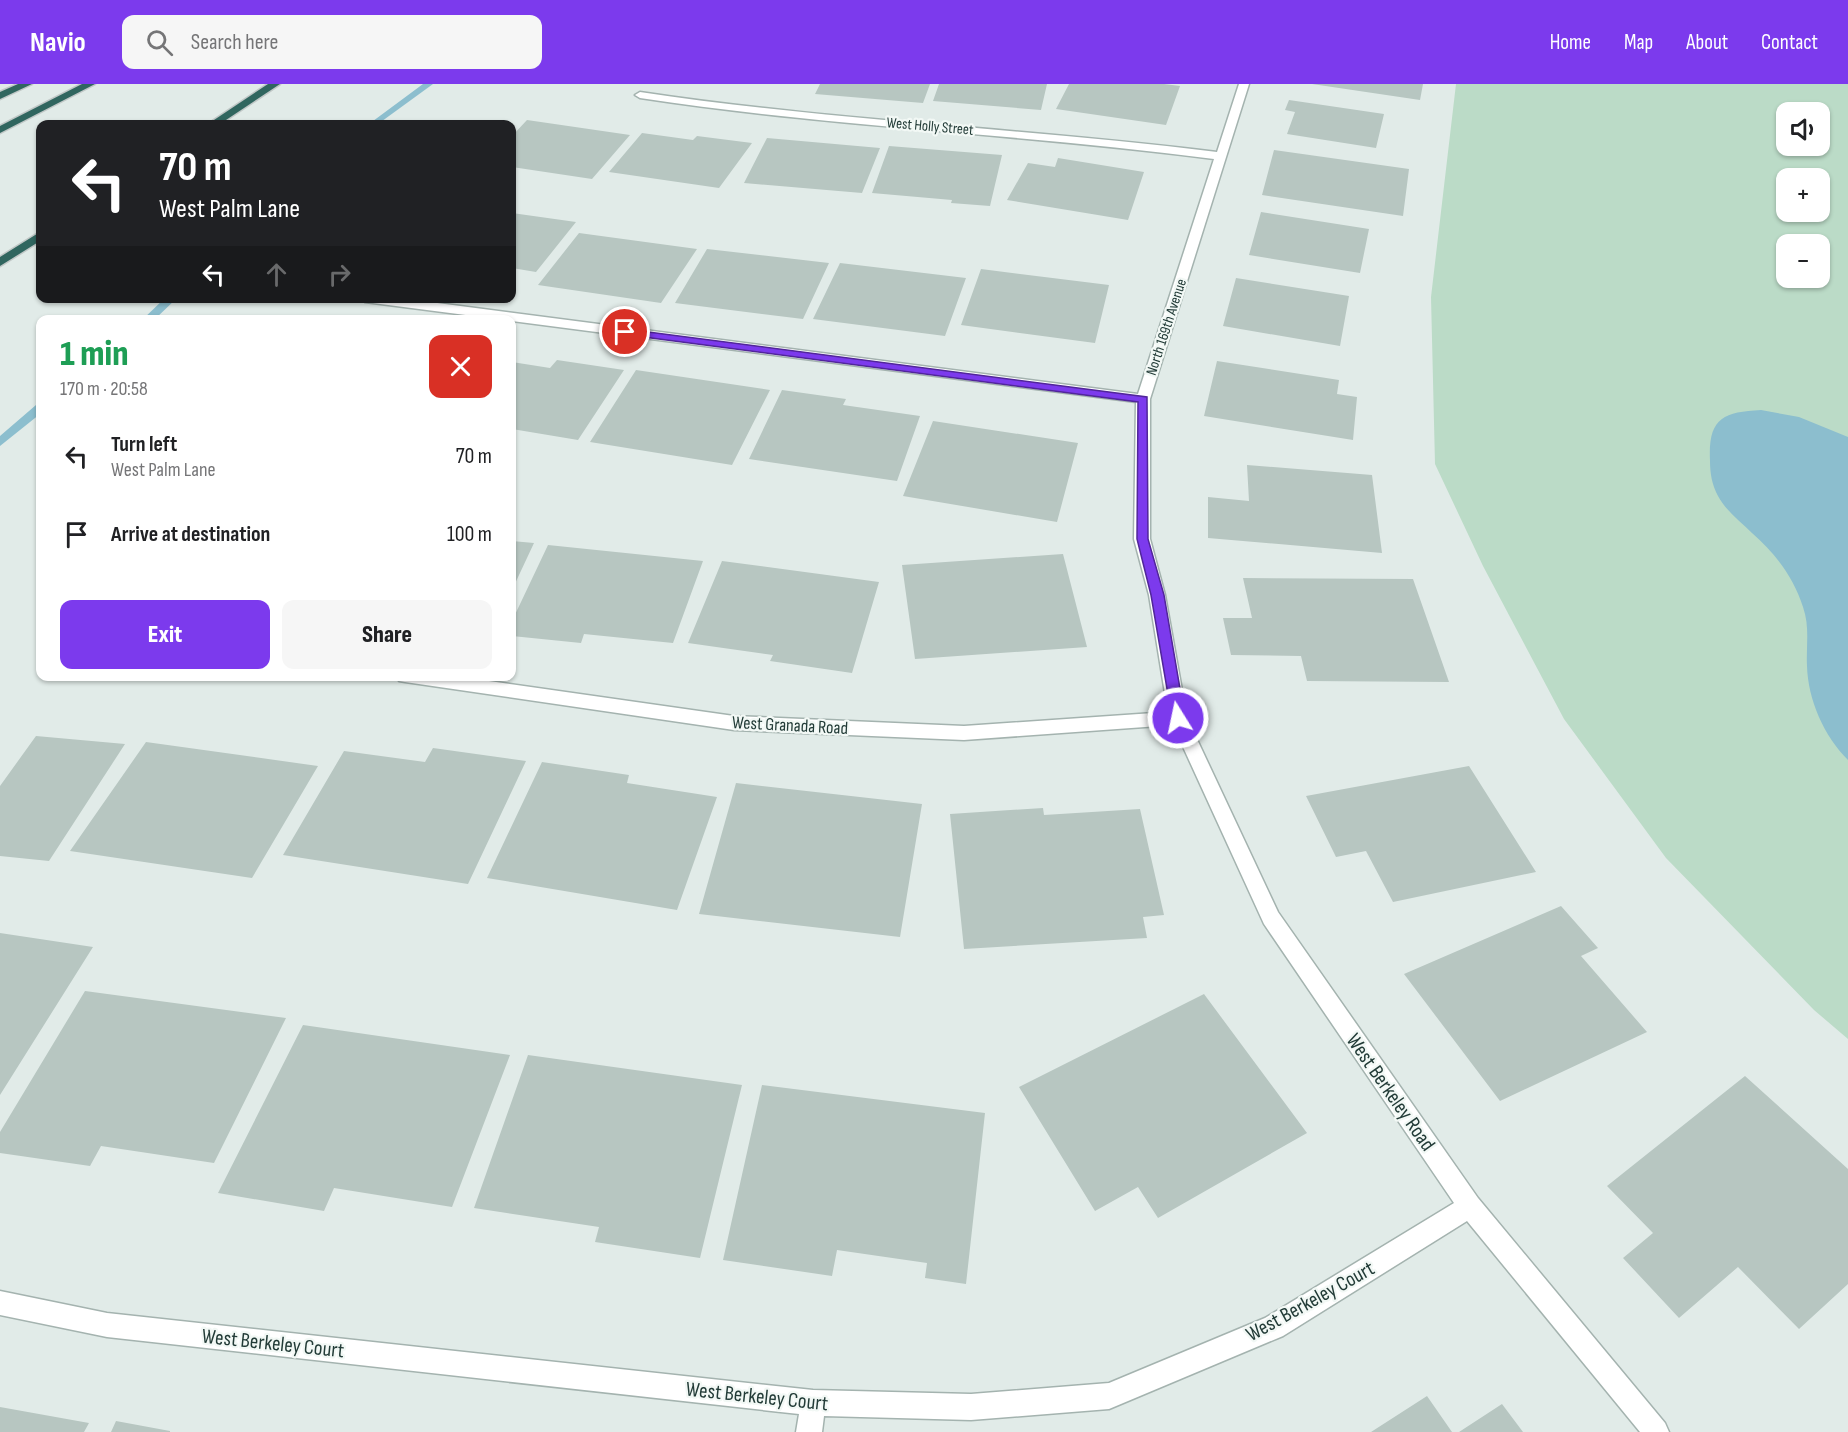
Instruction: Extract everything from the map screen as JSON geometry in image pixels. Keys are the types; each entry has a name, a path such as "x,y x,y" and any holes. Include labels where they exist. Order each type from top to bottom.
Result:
{"highway":[{"path":"0,96 27,84"},
{"path":"0,130 90,84"},
{"path":"219,120 275,84"},
{"path":"0,262 36,239"}],"street":[{"name":"North 169th Avenue","path":"1178,718 1158,595 1143,539 1143,399 1244,84"},
{"name":"West Holly Street","path":"640,95 739,110 1102,141 1221,156"},
{"path":"404,303 496,315"},
{"path":"516,318 1143,399"},
{"name":"West Granada Road","path":"440,681 734,723 964,733 1178,718"},
{"name":"West Berkeley Road","path":"1178,718 1270,918 1470,1206 1656,1432"},
{"name":"West Berkeley Court","path":"0,1303 107,1325 813,1403 971,1407 1109,1396 1274,1326 1470,1206"},
{"path":"809,1432 813,1403"}],"green space":[{"path":"1456,84 1848,84 1848,1039 1814,1010 1666,858 1564,719 1483,566 1435,464 1431,297"}],"water":[{"path":"1761,410 1799,417 1848,437 1848,760 1825,729 1810,692 1806,622 1799,596 1783,567 1725,506 1713,483 1710,470 1710,447 1715,427 1727,416"}],"building":[{"path":"820,84 930,84 923,103 815,94"},
{"path":"939,84 1047,84 1041,110 933,101"},
{"path":"1069,84 1180,86 1166,125 1056,109"},
{"path":"1312,84 1423,84 1420,100"},
{"path":"1289,100 1384,114 1376,148 1287,134 1295,112 1285,110"},
{"path":"527,120 630,135 592,179 516,168 516,132"},
{"path":"642,133 693,140 697,136 752,143 719,188 609,172"},
{"path":"767,138 880,148 862,193 744,183"},
{"path":"889,146 1002,155 990,206 951,203 952,200 872,193"},
{"path":"1274,150 1409,169 1403,216 1262,195"},
{"path":"1058,158 1144,172 1128,220 1007,200 1028,163 1055,167"},
{"path":"1261,212 1369,229 1360,273 1249,255"},
{"path":"516,214 576,222 536,272 516,269"},
{"path":"579,233 697,249 661,303 538,285"},
{"path":"707,249 829,263 803,319 675,303"},
{"path":"840,263 966,278 945,336 813,319"},
{"path":"981,269 1109,285 1095,343 961,325"},
{"path":"1236,278 1349,296 1340,346 1223,326"},
{"path":"557,360 624,370 578,440 516,430 516,363 550,368"},
{"path":"1217,361 1339,380 1337,394 1357,397 1353,440 1204,416"},
{"path":"636,370 770,390 732,465 590,442"},
{"path":"782,390 846,399 843,405 920,416 897,481 749,459"},
{"path":"933,421 1078,443 1057,522 903,496"},
{"path":"1247,465 1372,475 1382,553 1208,538 1208,497 1249,501"},
{"path":"516,541 534,543 516,581"},
{"path":"548,545 703,561 673,643 584,634 581,643 516,636 516,613"},
{"path":"1063,554 1087,647 915,659 902,565"},
{"path":"722,561 879,582 852,673 770,661 773,655 688,643"},
{"path":"1243,578 1413,579 1449,682 1307,681 1301,656 1231,655 1223,618 1252,618"},
{"path":"36,736 125,744 49,861 0,856 0,786"},
{"path":"146,742 318,766 252,878 70,851"},
{"path":"433,748 526,761 468,884 283,855 344,751 425,762"},
{"path":"542,762 629,775 627,783 717,797 677,910 487,878"},
{"path":"1469,766 1536,872 1393,902 1366,851 1336,857 1306,796"},
{"path":"736,783 922,804 900,937 699,914"},
{"path":"1043,808 1044,815 1140,809 1164,915 1143,917 1147,938 964,949 950,814"},
{"path":"1561,906 1598,948 1581,956 1647,1032 1500,1101 1404,974"},
{"path":"0,933 93,947 0,1095"},
{"path":"85,991 286,1018 214,1163 101,1146 90,1166 0,1153 0,1132"},
{"path":"1204,994 1307,1133 1158,1218 1138,1187 1095,1211 1019,1087"},
{"path":"303,1025 510,1055 452,1207 334,1188 324,1211 218,1193"},
{"path":"528,1055 742,1085 700,1258 595,1242 599,1227 474,1208"},
{"path":"1745,1076 1848,1169 1848,1284 1799,1329 1738,1267 1679,1318 1623,1258 1653,1233 1607,1186"},
{"path":"762,1085 985,1113 966,1284 925,1278 927,1263 837,1250 832,1276 723,1260"},
{"path":"1427,1396 1452,1432 1371,1432"},
{"path":"1502,1404 1523,1432 1459,1432"},
{"path":"0,1407 89,1423 84,1432 0,1432"},
{"path":"116,1421 170,1431 170,1432 111,1432"}],"waterway":[{"path":"379,120 429,84"},
{"path":"153,315 166,303"},
{"path":"0,442 36,411"}],"route":[{"path":"625,332 1143,399 1143,539 1158,595 1178,718"}]}
